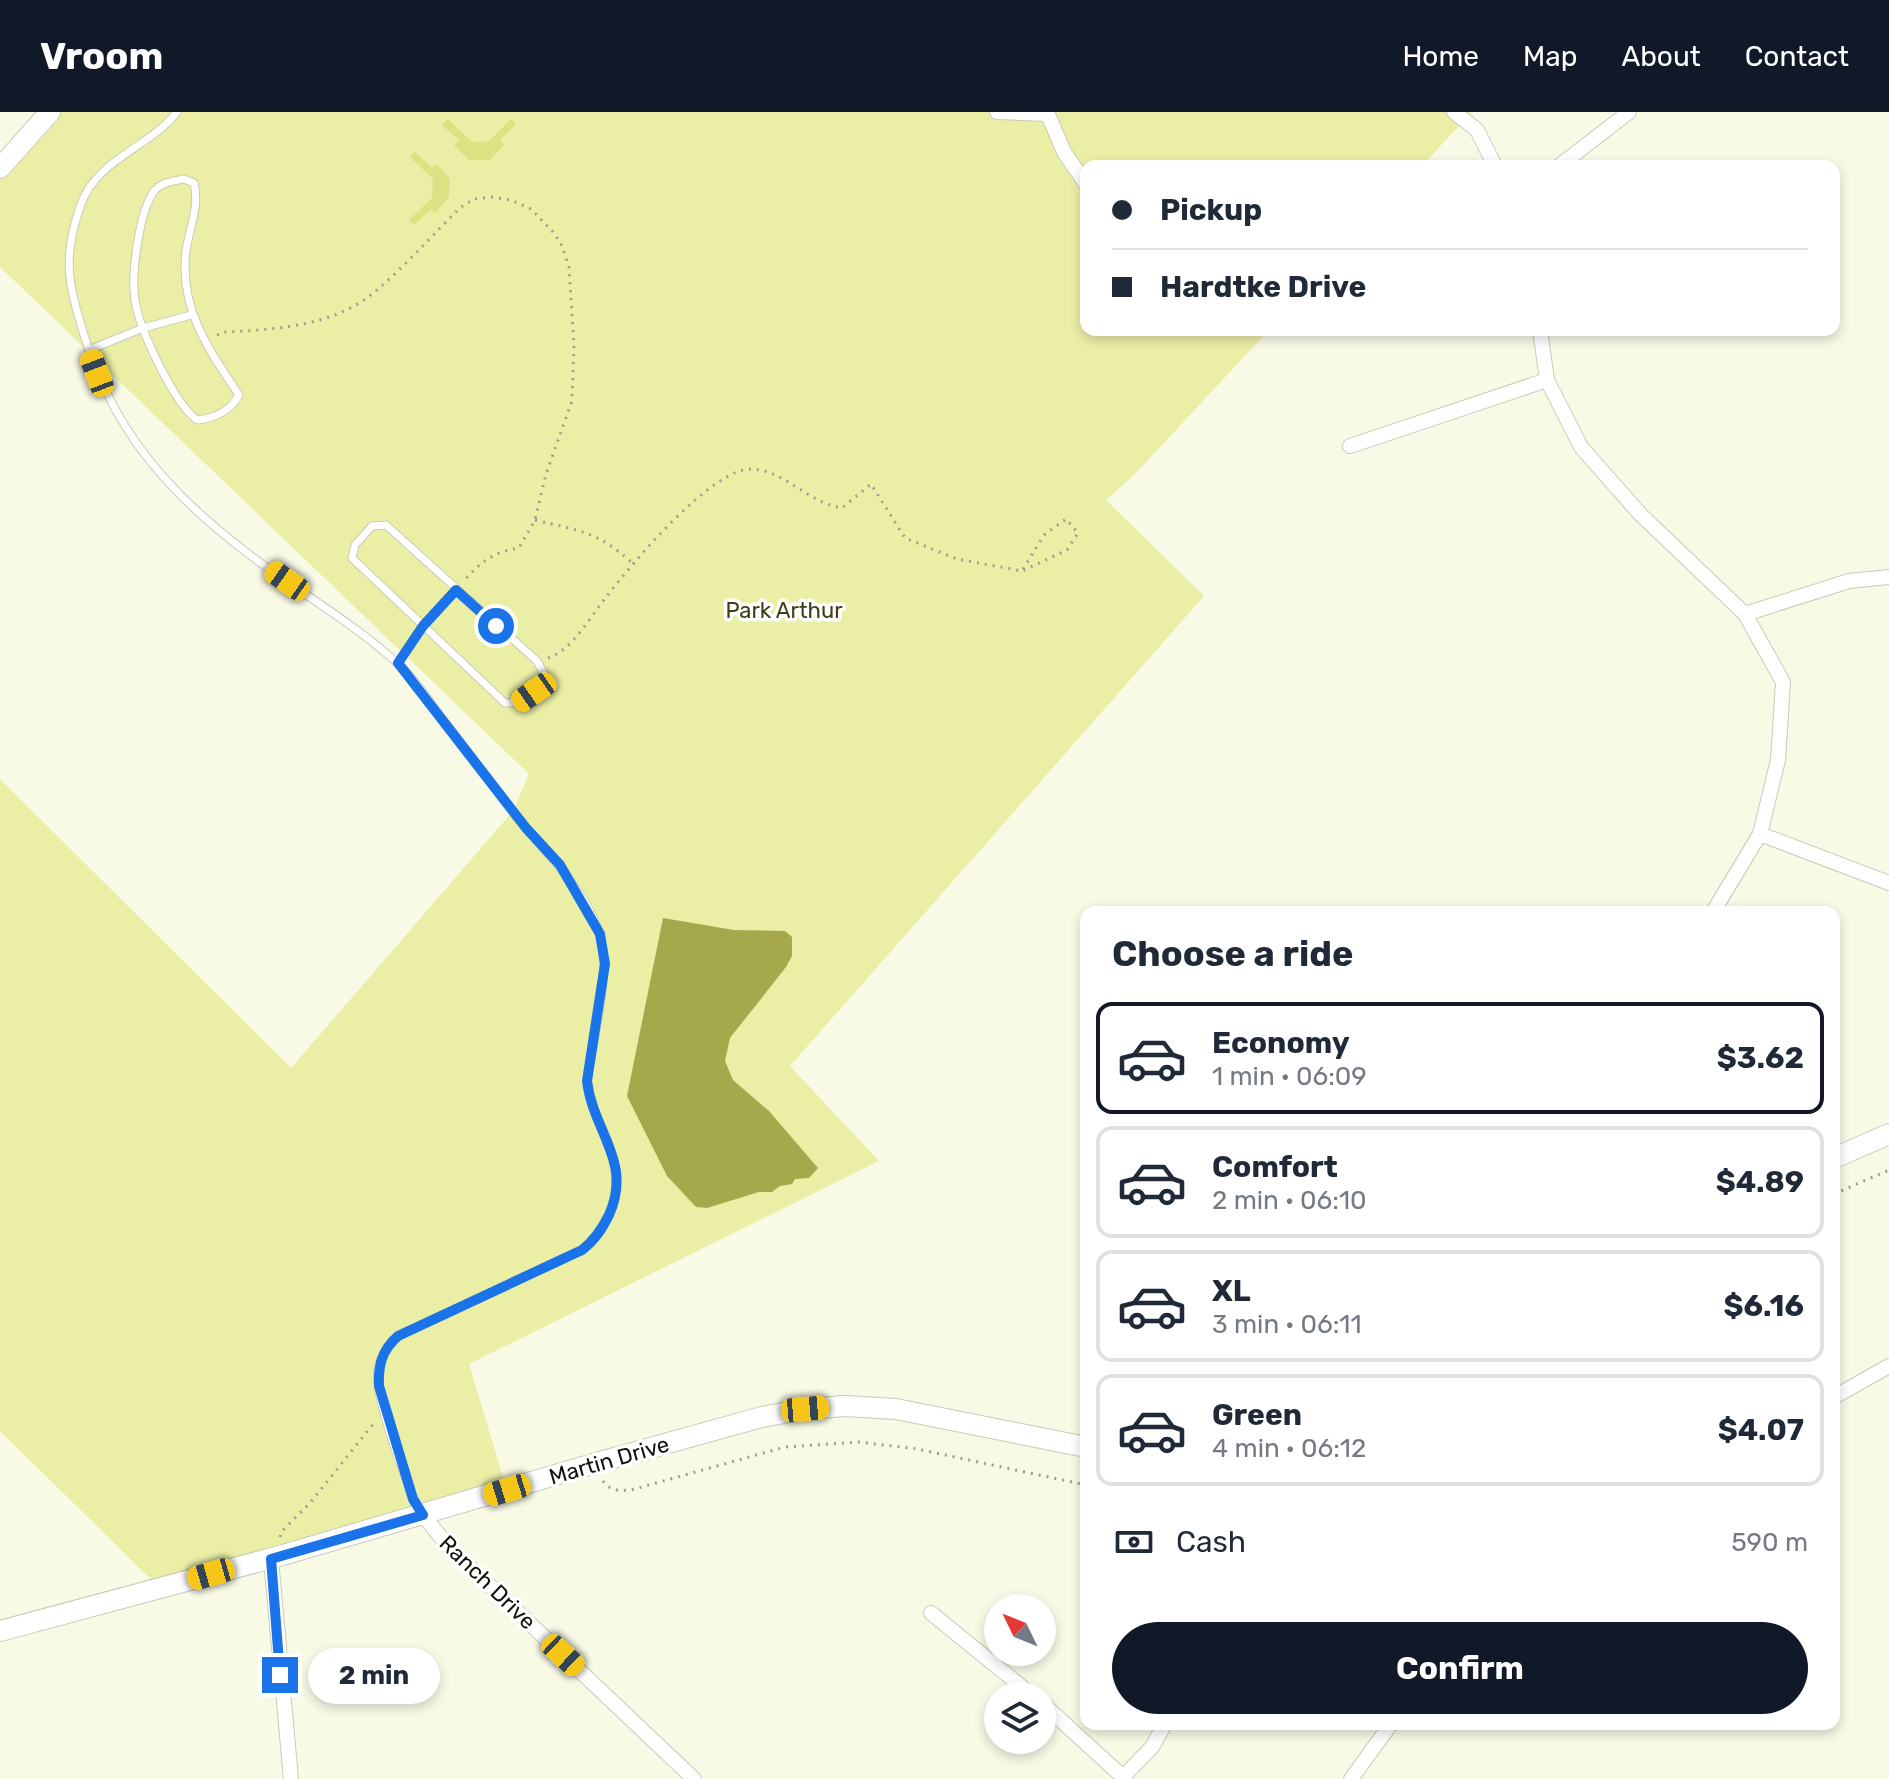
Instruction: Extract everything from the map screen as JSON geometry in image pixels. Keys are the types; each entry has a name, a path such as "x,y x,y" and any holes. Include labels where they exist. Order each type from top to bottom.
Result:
{"street":[{"path":"0,168 50,112"},
{"path":"997,112 1047,113 1064,152 1080,175"},
{"path":"1454,112 1477,130 1492,160"},
{"path":"1567,160 1629,112"},
{"path":"1541,336 1547,380 1581,447 1640,514 1745,614 1783,682 1778,760 1760,834 1717,906"},
{"path":"1350,446 1547,380"},
{"path":"1745,614 1849,581 1889,577"},
{"path":"1760,834 1889,883"},
{"path":"1840,1155 1889,1134"},
{"path":"1840,1394 1889,1366"},
{"name":"Martin Drive","path":"0,1631 276,1551 423,1515 762,1417 805,1409 845,1406 909,1411 1080,1446"},
{"name":"Ranch Drive","path":"423,1515 448,1546 694,1779"},
{"path":"276,1551 291,1779"},
{"path":"931,1613 1016,1682"},
{"path":"1056,1716 1124,1778 1152,1747 1162,1730"},
{"path":"1351,1779 1387,1730"}],"lane":[{"path":"177,112 164,127 100,174 82,201 70,247 69,285 106,396 138,448 184,499 237,545 398,663 526,828 560,865 600,934 605,964 587,1081 590,1100 612,1151 618,1175 616,1197 593,1241 536,1272 398,1336 387,1346 378,1368 385,1412 413,1499 423,1515"},
{"path":"184,179 194,183 197,196 186,252 185,287 191,315 203,342 239,395 233,406 212,418 197,420 187,413 143,328 134,299 135,251 155,190 169,182 184,179"},
{"path":"89,350 143,328 191,315"},
{"path":"386,525 537,661 544,674 534,692 518,703 505,703 423,626 352,558 355,545 372,526 386,525"},
{"path":"398,663 423,626 456,590"}],"path":[{"path":"203,342 224,332 302,323 350,308 372,295 461,207 474,199 502,198 531,209 554,233 566,254 571,278 574,346 571,404 546,474 535,520 519,548 491,555 479,563 456,590"},
{"path":"537,661 556,655 632,563 706,492 725,477 742,469 768,471 811,497 842,508 871,484 905,538 957,559 1022,571 1067,550 1078,533 1066,519 1044,535 1022,571"},
{"path":"535,520 595,535 632,563"},
{"path":"1840,1191 1889,1170"},
{"path":"276,1551 282,1531 310,1503 351,1448 385,1412"},
{"path":"596,1463 606,1486 620,1491 785,1447 860,1442 917,1449 1080,1484"}],"green space":[{"name":"Park Arthur","path":"59,112 1472,112 1428,160 1080,160 1080,336 1263,336 1135,474 1106,500 1204,596 790,1066 879,1161 469,1364 507,1490 160,1588 0,1431 0,779 291,1068 513,811 529,774 0,267 0,173"}],"shaded area":[{"path":"663,918 734,930 785,931 792,937 792,956 730,1038 725,1061 733,1080 769,1111 818,1168 809,1178 795,1179 792,1184 780,1186 772,1192 759,1192 707,1208 696,1207 667,1176 627,1096"}],"building":[{"path":"448,119 472,142 489,141 511,119 516,124 500,140 504,145 490,160 469,160 454,145 459,141 442,125"},
{"path":"415,152 432,168 437,164 450,179 449,197 435,213 431,209 414,225 409,220 432,198 433,179 410,157"}],"route":[{"path":"280,1675 271,1559 423,1515 413,1499 379,1386 378,1368 387,1346 398,1336 582,1250 593,1241 616,1197 618,1175 612,1151 590,1100 587,1081 605,964 600,934 560,865 526,828 398,663 423,626 456,590 496,626"}]}
